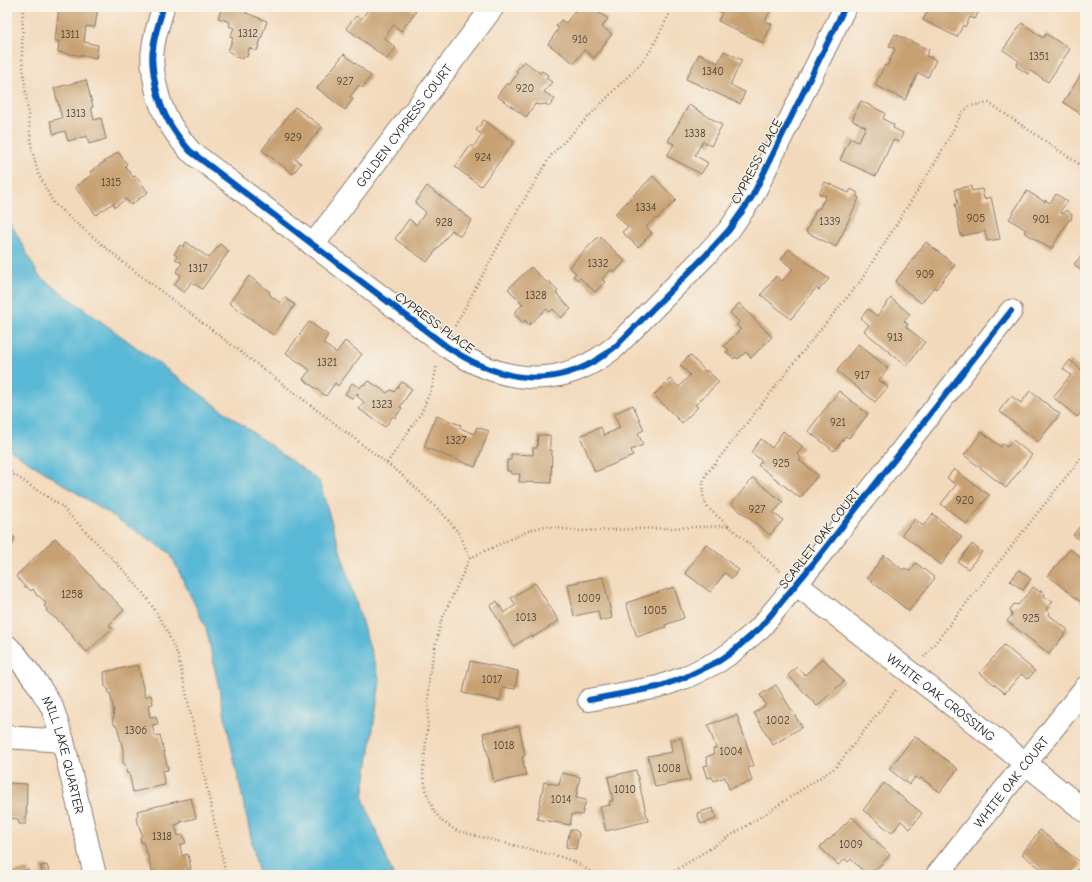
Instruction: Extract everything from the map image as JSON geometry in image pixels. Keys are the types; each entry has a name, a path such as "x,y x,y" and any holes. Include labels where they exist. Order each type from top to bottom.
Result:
{"street":[{"name":"CYPRESS PLACE","path":"163,7 153,48 152,62 157,93 161,108 177,136 190,151 465,359 498,373 519,377 544,378 563,374 603,357 616,346 729,230 749,202 845,7"},
{"name":"GOLDEN CYPRESS COURT","path":"313,245 493,7"},
{"name":"SCARLET OAK COURT","path":"589,700 658,687 686,677 719,661 760,628 1011,311"},
{"name":"WHITE OAK CROSSING","path":"796,584 1085,811"},
{"name":"MILL LAKE QUARTER","path":"7,646 16,655 37,683 52,707 63,741 95,875"},
{"name":"WHITE OAK COURT","path":"937,875 1085,688"},
{"path":"7,737 63,741"}],"path":[{"path":"23,7 22,58 32,150 38,173 54,204 124,263 401,474 443,514 458,532 470,558"},
{"path":"387,463 421,413 432,388 435,370 455,326 515,215 552,154 641,63 651,50 673,7"},
{"path":"796,584 707,507 703,498 702,486 706,476 820,330 860,282 934,165 962,113 970,106 989,103 1085,168"},
{"path":"7,470 61,506 129,576 149,601 166,629 180,664 226,875"},
{"path":"596,875 575,862 561,857 457,832 443,822 434,811 427,794 423,773 428,722 429,675 441,621 470,558 530,530 545,526 577,531 728,526"}],"water":[{"path":"7,216 39,276 319,481 380,681 363,798 393,875 259,875 206,628 170,553 7,448"}],"building":[{"path":"59,7 98,7 95,27 86,26 84,42 98,45 96,58 58,52 59,41 55,41"},
{"path":"222,7 248,7 246,13 267,21 257,51 249,48 247,57 244,56 243,59 232,56 233,53 228,51 233,38 230,37 234,28 229,26 230,22 218,18"},
{"path":"370,7 409,7 416,12 401,31 394,25 384,38 396,48 387,59 346,28 356,16 361,19"},
{"path":"569,7 591,7 608,19 602,27 612,34 594,58 584,50 574,63 548,44 559,28 556,26 561,20 566,23 575,11"},
{"path":"720,7 772,7 765,21 772,24 763,43 718,21 722,13 718,11"},
{"path":"930,7 981,7 975,19 970,17 965,27 963,25 957,37 923,20"},
{"path":"1022,23 1043,38 1046,34 1070,49 1048,82 1031,71 1028,74 1016,66 1019,61 1003,50"},
{"path":"895,34 929,50 926,56 936,60 928,77 918,73 905,100 875,85 885,65 887,66 895,49 889,46"},
{"path":"724,51 742,60 730,85 745,92 740,104 686,79 699,54 718,63"},
{"path":"344,54 371,76 362,88 359,85 350,97 353,99 345,110 317,88"},
{"path":"524,61 540,73 542,71 548,75 546,78 552,82 544,92 555,99 549,107 546,104 535,104 526,117 497,96 507,83 509,85 518,73 516,71"},
{"path":"1085,69 1085,117 1063,102"},
{"path":"86,80 93,107 91,107 94,120 101,118 106,139 89,144 87,136 68,141 65,131 54,134 50,121 62,118 54,88"},
{"path":"861,101 885,113 883,119 894,125 893,128 903,133 899,142 893,140 876,176 840,160 850,138 858,142 866,127 852,120"},
{"path":"689,105 722,125 711,146 703,141 695,155 708,163 701,174 667,156 674,144 668,141"},
{"path":"295,107 322,127 295,159 301,163 293,174 262,150"},
{"path":"484,120 514,142 481,186 455,167 471,145 473,147 482,135 476,130"},
{"path":"118,152 127,164 125,166 133,177 136,176 148,192 131,205 126,199 115,207 113,203 96,215 75,187 92,175 90,172"},
{"path":"653,176 676,200 657,219 656,218 646,227 652,233 638,247 622,232 628,227 615,214"},
{"path":"825,182 849,193 851,189 858,193 856,196 859,198 836,247 806,232 817,208 819,209 826,196 819,194"},
{"path":"427,186 472,220 460,236 452,230 427,262 395,239 409,219 416,225 426,212 415,203"},
{"path":"971,186 972,191 982,189 984,199 991,197 1000,239 987,241 985,231 961,236 955,204 958,204 955,189"},
{"path":"1027,191 1045,202 1045,200 1050,203 1056,194 1067,201 1060,212 1062,214 1066,210 1072,215 1071,220 1069,220 1051,249 1024,232 1026,230 1009,219"},
{"path":"599,236 625,261 617,270 614,272 611,270 602,279 605,282 595,292 580,278 578,280 573,276 576,273 569,267"},
{"path":"186,242 209,258 220,244 229,251 202,289 191,282 184,293 174,285 181,275 176,272 182,263 175,259 177,256 174,254 180,245 183,247"},
{"path":"926,242 955,265 936,289 934,287 921,303 895,282"},
{"path":"789,249 829,279 819,290 816,288 791,319 761,295 776,276 782,281 793,269 781,259"},
{"path":"1085,252 1085,270 1083,272 1074,264"},
{"path":"531,267 547,283 549,281 558,291 556,293 571,309 561,318 553,309 550,312 546,309 529,325 525,320 523,323 514,313 523,304 508,289"},
{"path":"249,276 270,292 269,294 280,303 284,297 295,305 273,335 229,303"},
{"path":"891,298 910,314 904,321 908,324 906,327 925,342 906,366 864,331 869,325 861,318 868,309 877,316"},
{"path":"739,303 772,337 751,358 746,352 738,359 736,357 734,359 726,352 729,350 724,346 741,329 736,325 739,322 730,313"},
{"path":"309,322 328,335 323,343 336,353 345,341 362,354 338,386 335,383 326,396 303,379 310,370 286,353"},
{"path":"858,344 888,368 879,380 888,387 875,402 837,371"},
{"path":"690,355 706,372 707,370 719,382 695,405 698,407 682,423 654,395 670,379 679,387 690,375 680,365"},
{"path":"1070,360 1085,373 1085,408 1077,417 1053,397 1071,375 1063,369"},
{"path":"369,381 387,393 391,390 394,392 402,382 412,389 400,407 402,408 395,418 393,416 385,427 359,409 364,402 357,396 359,394 357,393 353,399 345,394 352,383 360,388 363,384 365,385"},
{"path":"839,391 868,414 849,438 846,436 834,451 808,431"},
{"path":"1030,391 1060,414 1038,442 999,411 1011,396 1021,403"},
{"path":"633,405 644,430 638,433 643,445 631,450 633,456 595,472 580,436 601,427 604,435 620,428 614,414"},
{"path":"436,416 461,425 460,428 474,434 477,427 489,431 475,467 424,447"},
{"path":"783,431 803,447 797,454 801,458 799,460 818,475 800,498 758,465 762,461 751,452 761,439 772,448"},
{"path":"982,432 1001,447 1003,444 1007,447 1013,440 1032,455 1006,488 964,455"},
{"path":"538,435 550,435 550,450 552,450 551,483 519,482 520,474 511,474 511,471 507,471 507,460 511,460 511,454 533,455 533,448 537,448"},
{"path":"954,469 989,495 967,524 941,504 956,485 947,478"},
{"path":"753,478 783,502 773,513 783,520 770,535 731,504"},
{"path":"933,514 962,537 941,565 902,534 915,519 923,526"},
{"path":"1085,520 1085,544 1073,535"},
{"path":"7,531 15,538 7,549"},
{"path":"55,538 124,610 109,625 112,628 87,652 76,642 72,635 59,621 46,611 47,609 44,606 46,603 39,596 37,596 33,589 31,591 25,587 16,576"},
{"path":"706,544 739,570 732,579 725,573 710,592 685,573"},
{"path":"972,544 982,552 968,569 958,562"},
{"path":"1070,549 1085,561 1085,605 1048,576"},
{"path":"884,555 903,570 905,568 910,571 916,563 935,578 909,611 867,578"},
{"path":"1019,570 1031,579 1023,590 1010,581"},
{"path":"603,577 612,618 600,621 598,611 574,616 568,584"},
{"path":"535,583 559,621 533,637 531,635 514,646 490,606 497,601 504,613 516,605 511,598"},
{"path":"674,587 684,618 665,625 666,627 637,637 626,603"},
{"path":"1033,587 1040,592 1041,590 1045,594 1044,596 1053,602 1046,609 1050,613 1049,615 1068,630 1049,654 1007,621 1012,615 1010,610 1014,604 1018,605"},
{"path":"1004,645 1035,671 1028,679 1021,674 1005,693 980,673"},
{"path":"823,658 844,681 817,706 788,675 797,667 805,675"},
{"path":"470,661 518,671 515,689 503,687 500,701 463,693"},
{"path":"138,665 145,697 151,695 153,704 148,705 150,717 156,716 158,724 152,725 155,736 160,735 168,770 162,771 165,785 133,792 129,773 127,774 125,764 123,763 123,750 117,726 114,724 112,719 114,717 114,712 110,693 109,694 108,689 105,686 104,672"},
{"path":"776,685 802,727 773,745 754,713 766,705 760,695"},
{"path":"737,715 754,766 748,768 752,781 729,789 725,777 714,781 712,777 707,778 703,766 708,765 706,757 714,754 713,749 716,748 708,725"},
{"path":"519,726 525,756 522,757 526,776 494,782 483,733"},
{"path":"915,736 958,769 940,792 921,778 919,780 915,777 909,785 889,769"},
{"path":"681,738 690,780 655,787 648,756 672,752 670,740"},
{"path":"636,770 648,821 606,831 600,807 610,805 609,801 613,801 608,777"},
{"path":"562,773 580,777 576,798 586,800 582,815 572,814 570,825 537,819 544,782 559,785"},
{"path":"7,783 27,784 26,824 19,824 18,819 7,818"},
{"path":"884,783 922,813 910,829 901,821 892,833 863,810"},
{"path":"191,798 196,818 180,822 181,823 175,825 178,836 183,835 186,843 180,845 182,856 188,854 191,869 186,870 187,875 153,875 152,873 155,871 152,871 147,852 143,842 141,842 140,837 142,835 136,817 138,815 137,811"},
{"path":"713,808 716,819 701,824 697,813"},
{"path":"852,817 890,855 870,875 867,875 851,859 848,862 845,859 838,865 820,847"},
{"path":"570,830 575,830 579,833 576,849 566,847"},
{"path":"1040,830 1082,864 1074,875 1043,875 1039,872 1041,869 1022,854"},
{"path":"47,865 50,875 35,875 42,873 41,866"},
{"path":"28,869 29,875 8,874"}],"cycle path":[{"path":"163,7 152,53 156,88 166,117 176,134 190,151 446,346 467,359 488,368 510,375 531,378 553,376 574,371 595,361 616,346 729,230 752,197 845,7"},
{"path":"589,700 658,687 686,677 719,661 760,628 812,565 1011,311"}]}
